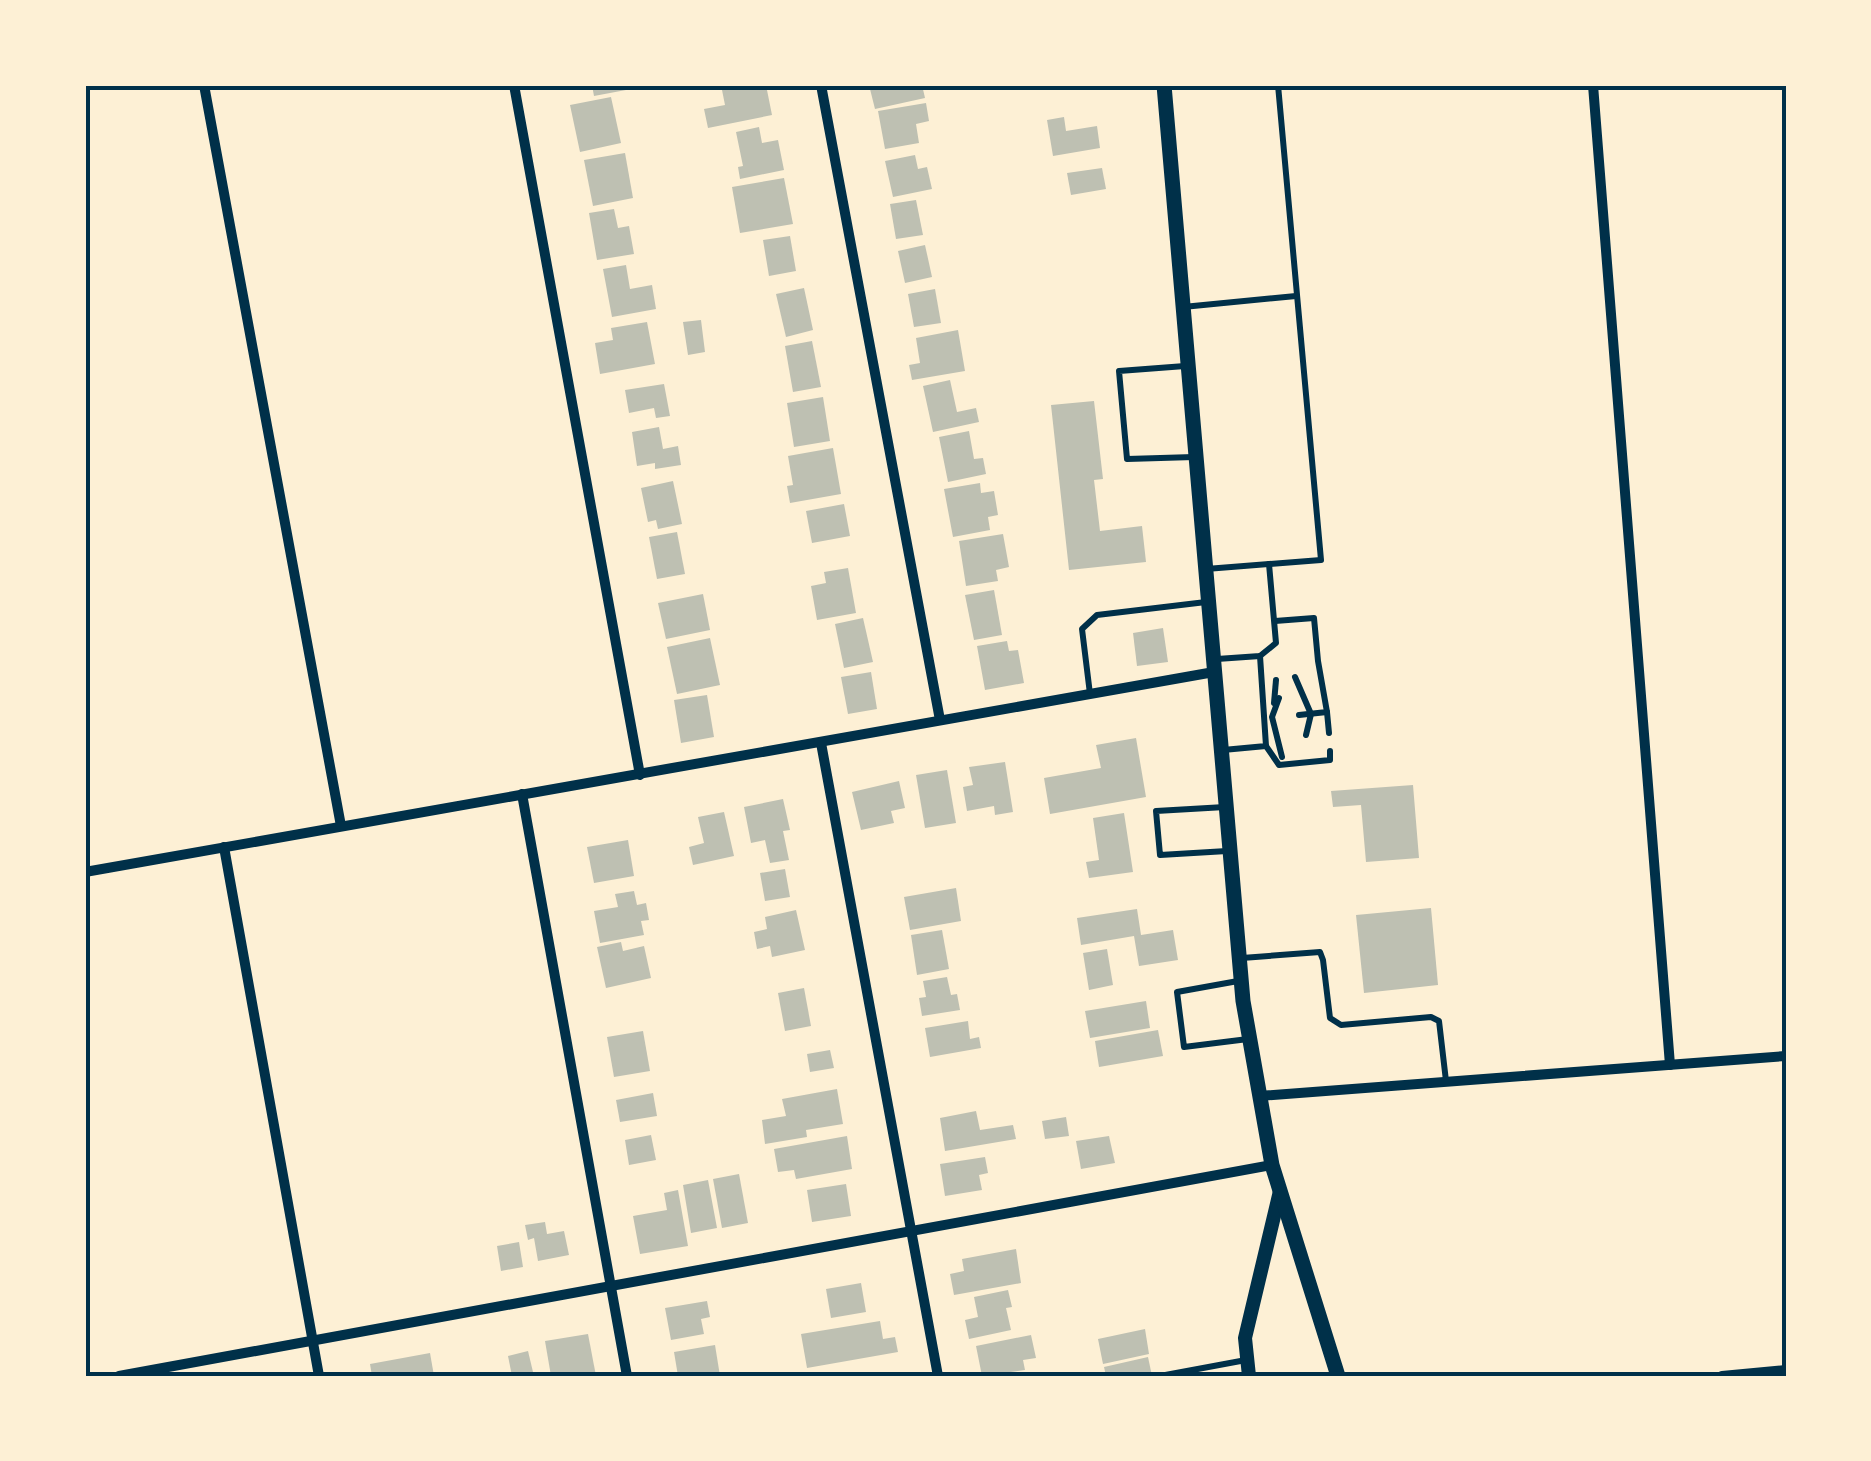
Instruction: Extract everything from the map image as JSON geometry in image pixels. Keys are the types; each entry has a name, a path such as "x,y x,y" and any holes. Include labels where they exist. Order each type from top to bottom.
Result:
{"main road":[{"path":"1164,85 1241,981 1272,1165 1338,1376"}],"street":[{"path":"204,85 341,826"},
{"path":"514,85 640,775"},
{"path":"821,85 940,720"},
{"path":"1593,85 1670,1065"},
{"path":"85,872 1090,694 1213,666"},
{"path":"821,743 938,1376"},
{"path":"522,794 627,1376"},
{"path":"224,847 319,1376"},
{"path":"1258,1096 1786,1056"},
{"path":"119,1376 1272,1165"},
{"path":"1249,1376 1245,1338 1280,1191"},
{"path":"1722,1376 1786,1370"}],"lane":[{"path":"1164,85 1173,85"},
{"path":"1205,569 1320,560 1278,86 1256,85"},
{"path":"1183,307 1296,296"},
{"path":"1188,366 1119,371 1127,459 1196,457"},
{"path":"1213,666 1260,656 1276,643 1269,564"},
{"path":"1090,694 1082,629 1097,615 1208,602"},
{"path":"1274,622 1314,618 1328,733"},
{"path":"1260,656 1282,758"},
{"path":"1295,678 1311,714 1303,734"},
{"path":"1276,680 1266,746 1280,765 1330,760 1330,751"},
{"path":"1297,696 1311,714"},
{"path":"1279,698 1272,717 1281,736"},
{"path":"1298,715 1327,712"},
{"path":"1220,750 1266,746"},
{"path":"1225,807 1156,811 1157,826 1160,855 1229,851"},
{"path":"1239,958 1320,952 1330,1018 1341,1024 1431,1017 1439,1021 1446,1082"},
{"path":"1241,981 1176,992 1184,1047 1249,1039"},
{"path":"1160,1376 1248,1360"}],"building":[{"path":"592,85 641,85 642,87 594,96"},
{"path":"736,85 766,85 772,115 708,128 704,109 725,105 722,90 737,88"},
{"path":"869,85 922,85 925,98 875,109"},
{"path":"611,97 621,143 580,152 570,105"},
{"path":"926,103 929,121 916,124 919,143 885,149 878,111"},
{"path":"1064,117 1066,131 1097,126 1100,148 1053,156 1047,120"},
{"path":"759,127 762,143 778,140 784,170 740,179 738,167 743,166 736,132"},
{"path":"625,153 633,198 593,206 584,160"},
{"path":"915,155 918,169 927,167 932,189 893,197 885,161"},
{"path":"1102,168 1106,189 1071,195 1067,173"},
{"path":"784,178 793,224 740,233 732,187"},
{"path":"916,200 923,235 896,239 890,204"},
{"path":"614,209 618,228 629,226 634,254 597,260 589,213"},
{"path":"790,236 796,271 769,276 763,240"},
{"path":"925,245 932,277 905,283 898,251"},
{"path":"626,265 630,289 652,285 656,309 612,317 603,269"},
{"path":"804,288 813,330 786,337 776,294"},
{"path":"935,289 941,323 914,327 908,294"},
{"path":"701,320 705,352 688,355 683,322"},
{"path":"647,322 655,364 600,374 595,343 613,340 611,328"},
{"path":"958,330 965,371 912,380 909,365 920,363 916,338"},
{"path":"812,341 821,387 793,392 785,346"},
{"path":"950,380 957,412 976,408 979,422 933,432 923,386"},
{"path":"664,384 670,416 656,418 654,408 629,413 625,390"},
{"path":"823,397 830,441 794,447 787,403"},
{"path":"1094,401 1103,479 1094,480 1100,531 1142,526 1146,562 1069,570 1051,405"},
{"path":"659,427 663,449 678,446 681,465 655,469 655,463 637,466 632,432"},
{"path":"969,431 974,459 983,458 986,474 948,482 939,437"},
{"path":"833,448 841,494 790,503 787,486 793,485 788,456"},
{"path":"673,481 682,524 658,529 656,520 648,522 641,488"},
{"path":"980,483 981,493 994,491 998,515 988,517 990,530 953,537 944,489"},
{"path":"844,504 850,536 812,543 806,511"},
{"path":"677,532 685,574 657,579 649,537"},
{"path":"1003,534 1009,567 996,570 998,581 966,586 959,541"},
{"path":"848,568 856,613 817,620 811,586 826,583 824,572"},
{"path":"994,590 1002,635 974,640 965,595"},
{"path":"703,594 710,630 666,639 658,603"},
{"path":"863,618 873,662 844,668 835,624"},
{"path":"1163,628 1168,662 1137,666 1133,633"},
{"path":"710,638 720,685 677,694 667,647"},
{"path":"1007,641 1009,651 1018,650 1024,683 985,690 977,646"},
{"path":"871,672 877,709 848,714 841,677"},
{"path":"707,695 714,737 681,743 674,700"},
{"path":"1136,738 1146,797 1050,814 1044,778 1101,768 1096,745"},
{"path":"1005,762 1013,812 995,815 994,806 967,811 963,787 973,785 969,767"},
{"path":"947,770 956,823 925,828 916,775"},
{"path":"899,781 905,808 891,811 894,823 861,830 852,792"},
{"path":"1413,785 1419,858 1366,862 1361,805 1333,807 1331,791"},
{"path":"783,799 790,830 783,831 789,860 770,863 765,840 751,843 744,807"},
{"path":"724,812 734,856 693,865 689,847 704,843 698,817"},
{"path":"1124,813 1133,872 1089,878 1086,862 1099,860 1093,818"},
{"path":"628,840 634,876 594,883 587,847"},
{"path":"785,869 790,897 765,901 760,873"},
{"path":"956,888 961,921 910,930 904,897"},
{"path":"634,891 637,905 646,903 649,920 641,921 644,935 600,943 594,911 618,907 615,894"},
{"path":"1431,908 1438,985 1364,993 1356,915"},
{"path":"1137,909 1141,935 1173,930 1178,960 1139,966 1134,936 1081,945 1077,918"},
{"path":"796,910 805,950 772,957 770,946 757,949 754,932 767,929 765,917"},
{"path":"942,930 949,969 917,975 911,935"},
{"path":"621,942 623,951 644,946 651,978 606,988 597,947"},
{"path":"1107,949 1113,985 1089,990 1083,953"},
{"path":"947,977 951,995 957,994 960,1010 922,1016 919,998 926,997 923,981"},
{"path":"804,988 811,1026 785,1031 778,993"},
{"path":"1146,1001 1150,1028 1090,1038 1085,1011"},
{"path":"968,1021 970,1039 979,1037 981,1048 930,1057 925,1028"},
{"path":"1158,1030 1163,1056 1099,1067 1095,1041"},
{"path":"643,1031 650,1071 614,1077 607,1037"},
{"path":"830,1050 834,1068 810,1072 807,1054"},
{"path":"837,1089 843,1124 806,1130 807,1137 765,1144 762,1120 786,1116 782,1099"},
{"path":"653,1093 657,1116 620,1122 616,1100"},
{"path":"976,1111 980,1130 1013,1125 1016,1139 945,1151 940,1118"},
{"path":"1066,1117 1069,1136 1045,1139 1042,1121"},
{"path":"651,1135 656,1160 629,1165 625,1140"},
{"path":"847,1136 852,1169 796,1179 794,1170 778,1172 774,1149"},
{"path":"1109,1136 1115,1163 1081,1169 1076,1141"},
{"path":"985,1157 988,1173 979,1175 982,1190 945,1196 940,1164"},
{"path":"739,1174 748,1223 722,1228 713,1179"},
{"path":"708,1180 717,1228 691,1233 683,1185"},
{"path":"846,1184 851,1216 812,1222 807,1190"},
{"path":"678,1190 688,1246 640,1254 633,1216 667,1210 664,1193"},
{"path":"545,1222 547,1234 564,1231 569,1255 538,1261 534,1238 528,1240 525,1225"},
{"path":"519,1242 523,1267 501,1271 497,1246"},
{"path":"1016,1249 1021,1283 954,1295 950,1274 964,1271 962,1259"},
{"path":"861,1283 866,1312 831,1318 826,1289"},
{"path":"1008,1290 1012,1307 1006,1308 1011,1330 969,1339 965,1320 978,1317 974,1297"},
{"path":"707,1301 710,1317 701,1319 704,1334 671,1340 665,1308"},
{"path":"880,1321 883,1339 895,1337 898,1352 807,1368 801,1334"},
{"path":"1145,1329 1149,1354 1103,1364 1098,1339"},
{"path":"588,1334 596,1376 551,1376 545,1341"},
{"path":"1031,1335 1036,1358 1023,1360 1025,1370 982,1376 976,1346"},
{"path":"715,1345 720,1376 678,1376 674,1352"},
{"path":"528,1351 533,1372 512,1376 508,1356"},
{"path":"430,1353 434,1376 372,1376 370,1364"},
{"path":"1148,1357 1152,1376 1106,1376 1104,1367"}]}
